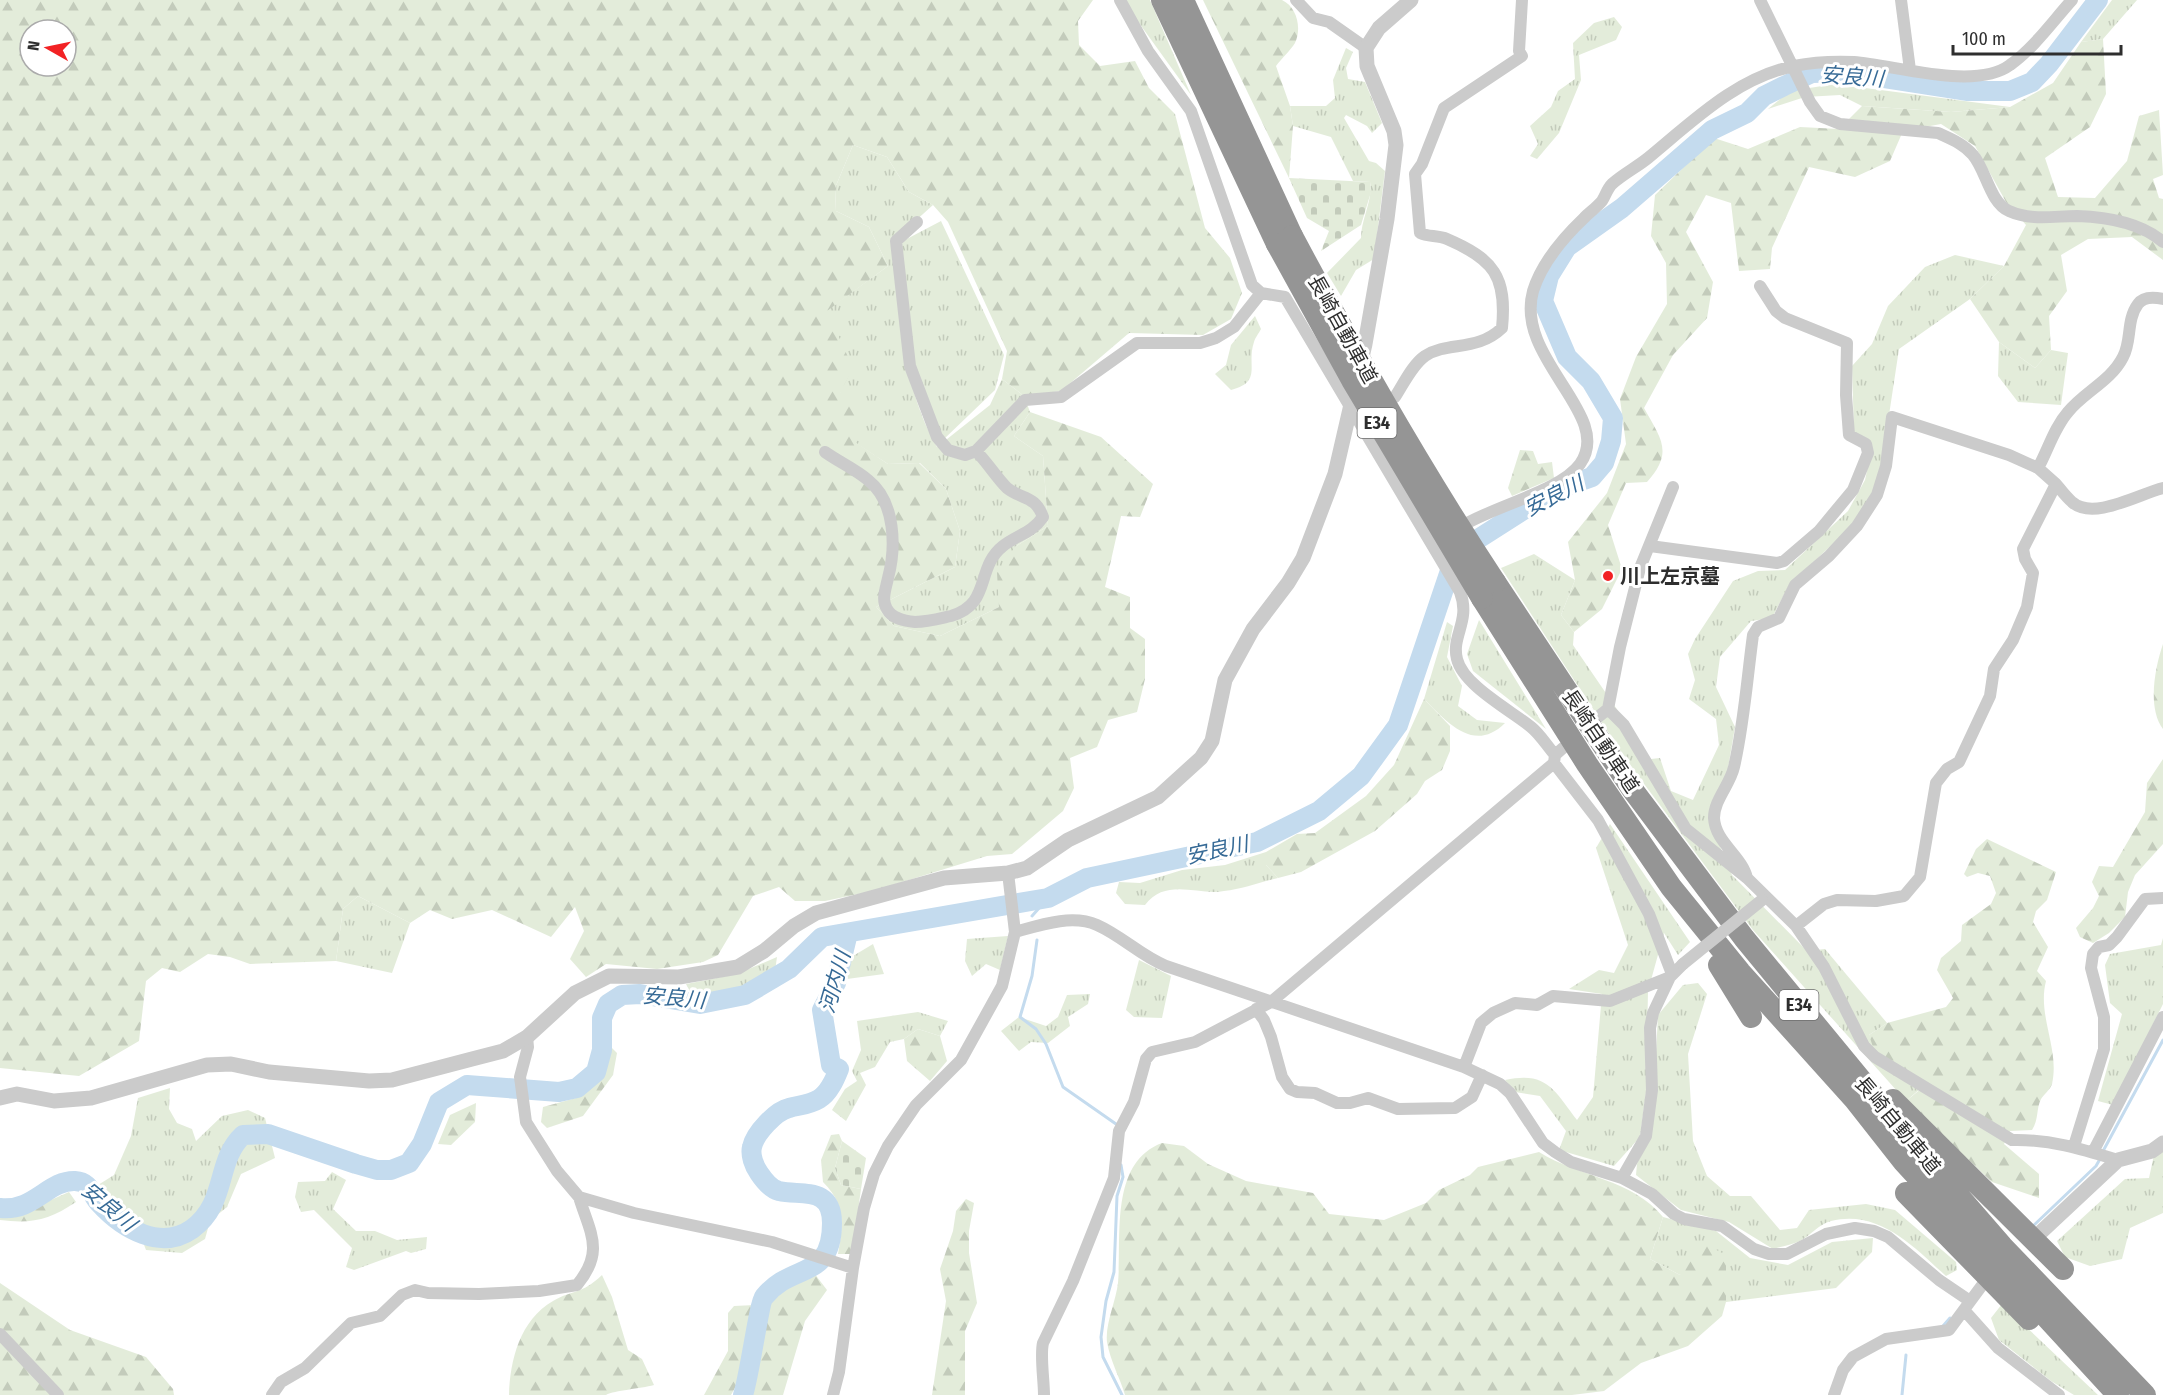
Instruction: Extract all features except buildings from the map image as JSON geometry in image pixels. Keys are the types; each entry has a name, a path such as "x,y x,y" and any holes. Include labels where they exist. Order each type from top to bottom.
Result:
{"highway":[{"name":"長崎自動車道","path":"1162,0 1352,380 1488,590 1632,789 1744,938 1917,1148 2002,1246 2145,1395"},
{"name":"長崎自動車道","path":"1183,0 1284,240"},
{"name":"長崎自動車道","path":"1488,590 1587,764 1671,887 1740,972 1855,1100 1903,1161 2118,1395"},
{"path":"1671,887 1751,1017"},
{"path":"1799,1005 2063,1269"},
{"path":"1906,1193 2056,1346 2108,1395"}],"street":[{"path":"1120,0 1148,51 1191,111 1252,285 1261,293 1285,297 1292,304 1350,408 1460,592 1466,606 1456,647 1458,664 1468,680 1534,729 1557,755 1615,849 1649,914 1671,976"},
{"path":"1296,0 1313,18 1329,22 1366,48"},
{"path":"0,1098 17,1094 54,1101 91,1098 207,1065 231,1064 269,1072 369,1082 392,1080 503,1051 526,1037 575,993 609,976 679,977 738,967 764,951 794,926 816,913 944,878 1009,879 1068,840 1158,797 1201,758 1212,741 1225,680 1239,653 1303,558 1335,474 1365,344 1388,219 1393,170 1394,131 1367,66 1366,48 1379,28 1411,0"},
{"path":"1395,398 1424,357 1437,351 1470,346 1493,336 1502,328 1504,309 1498,276 1472,251 1445,238 1419,233 1415,174 1422,164 1448,104 1522,56 1519,51 1522,0"},
{"path":"1760,0 1810,102 1820,116 1840,124 1938,133 1964,145 1974,155 2000,206 2007,210 2037,218 2078,216 2111,219 2151,232 2163,242"},
{"path":"1901,0 1911,70"},
{"path":"1437,556 1440,548 1461,527 1490,510 1556,482 1580,464 1588,441 1585,423 1537,344 1533,329 1533,291 1554,249 1602,201 1613,183 1628,174 1721,98 1767,74 1823,61 1911,70 1936,75 1966,76 2009,66 2072,0"},
{"path":"1393,170 1415,174"},
{"path":"917,222 897,241 910,366 937,437 948,450 965,455 976,451 1025,400 1061,397 1137,343 1200,343 1216,338 1234,327 1261,293"},
{"path":"1650,546 1778,563 1784,561 1819,531 1853,490 1868,453 1866,444 1849,435 1846,395 1847,343 1785,318 1776,311 1760,286"},
{"path":"2038,468 2050,446 2054,432 2067,413 2095,389 2123,357 2133,313 2139,303 2150,298 2163,298"},
{"path":"1747,878 1745,868 1722,839 1714,820 1715,811 1734,769 1753,635 1758,627 1779,618 1795,585 1829,556 1857,526 1877,495 1886,466 1892,417 2009,455 2038,468 2072,503 2084,509 2097,510 2163,488"},
{"path":"825,452 869,480 884,502 893,532 894,549 884,598 886,609 897,619 928,622 962,612 974,603 981,592 984,575 1001,547 1036,528 1043,517 1040,508 1029,498 1008,489 976,451"},
{"path":"1796,926 1818,908 1837,900 1876,901 1904,896 1920,877 1936,783 1947,770 1959,762 1990,696 1994,669 2013,640 2027,607 2033,573 2025,559 2023,549 2056,484"},
{"path":"1673,487 1632,597 1603,713 1624,725 1686,829 1747,878 1765,899 1796,926 1824,967 1864,1046 1875,1057 2012,1140 2038,1139 2074,1146 2104,1156 2152,1151 2163,1143"},
{"path":"1044,1395 1045,1364 1041,1353 1043,1343 1073,1281 1114,1178 1119,1131 1134,1102 1146,1059 1152,1052 1195,1042 1271,1002 1557,755"},
{"path":"833,1395 839,1372 864,1208 874,1174 888,1146 916,1106 960,1060 1005,977 1015,930 1009,879"},
{"path":"2074,1146 2104,1049 2104,1017 2091,968 2093,954 2099,947 2109,945 2145,899 2163,898"},
{"path":"1622,1178 1646,1136 1652,1090 1650,1028 1653,1013 1671,976 1765,899"},
{"path":"1015,930 1061,921 1096,925 1148,959 1464,1067 1500,1084 1510,1092 1543,1143 1555,1152 1571,1162 1622,1178 1652,1194 1674,1214 1684,1219 1722,1226 1754,1249 1769,1254 1787,1254 1826,1234 1855,1228 1874,1231 1896,1242 1939,1280 1967,1306 1998,1348 2058,1395"},
{"path":"1464,1067 1481,1023 1493,1013 1515,1003 1537,1005 1554,996 1610,1001 1671,976"},
{"path":"1256,1009 1264,1020 1271,1037 1282,1077 1290,1089 1297,1092 1315,1093 1337,1103 1350,1103 1368,1098 1398,1109 1455,1108 1472,1097 1482,1075"},
{"path":"2041,1232 2104,1156 2163,1017"},
{"path":"272,1395 281,1382 305,1368 351,1323 380,1316 402,1295 415,1290 428,1293 479,1294 539,1292 578,1285 591,1267 595,1245 579,1197 557,1171 526,1122 520,1077 528,1047 526,1037"},
{"path":"579,1197 634,1213 772,1242 834,1264 854,1268"},
{"path":"1834,1395 1843,1370 1853,1357 1886,1339 1948,1330 1983,1284"},
{"path":"0,1334 58,1395"}],"green space":[{"path":"0,0 1093,0 1078,21 1079,45 1100,66 1135,61 1149,88 1175,114 1205,228 1230,258 1242,293 1231,319 1203,335 1129,333 1061,391 1024,396 1002,379 1007,351 948,222 933,205 909,192 887,157 853,145 835,188 836,211 869,227 888,266 827,311 853,368 840,392 864,409 855,442 888,464 919,463 946,489 960,531 955,567 876,607 894,626 940,636 999,607 997,573 1015,547 1048,526 1043,456 1014,436 1030,412 1101,437 1153,484 1140,517 1121,516 1105,587 1130,597 1130,628 1145,639 1145,679 1137,712 1108,720 1097,747 1070,758 1074,788 1063,811 1012,854 987,856 873,891 825,901 795,901 779,887 753,896 718,955 703,962 657,969 606,964 586,977 570,959 584,931 575,907 551,937 492,910 452,919 430,910 410,923 358,896 343,909 336,961 250,964 230,957 208,954 180,972 162,968 146,981 139,1041 79,1076 0,1068"},
{"path":"1124,0 1150,0 1191,95 1126,5"},
{"path":"1203,0 1282,0 1295,13 1298,31 1295,43 1276,66 1290,106 1293,126 1289,178"},
{"path":"2112,0 2137,0 2103,39 2081,42"},
{"path":"1614,17 1622,27 1616,40 1579,55 1581,80 1559,133 1537,159 1530,156 1538,144 1530,126 1551,107 1558,91 1575,79 1573,43 1594,23"},
{"path":"2103,39 2106,94 2090,127 2045,158 2058,197 2095,198 2127,161 2139,116 2159,110 2163,175 2153,179 2159,198 2163,199 2163,260 2132,237 2088,239 2061,255 2067,291 2049,316 2051,350 2035,368 1999,342 1970,299 2004,266 2026,225 2006,202 1975,146 1941,124 1903,131 1890,161 1855,177 1809,167 1772,248 1770,269 1739,271 1731,203 1706,195 1686,232 1713,282 1707,318 1673,355 1644,408 1660,437 1662,454 1660,462 1647,482 1626,483 1608,525 1622,569 1602,609 1574,632 1561,615 1575,580 1568,542 1607,493 1626,444 1620,399 1636,357 1667,304 1666,263 1651,236 1655,195 1714,138 1748,149 1800,127 1839,129 1862,106 1951,112 2010,107 2053,83 2081,42"},
{"path":"1346,48 1353,52 1346,68 1348,79 1365,82 1382,123 1372,133 1367,126 1346,115 1344,118 1369,161 1376,163 1385,171 1374,259 1356,270 1341,296 1327,273 1361,238 1370,196 1370,182 1353,181 1331,137 1293,126 1290,106 1326,106 1335,98 1333,80"},
{"path":"1835,84 2010,107 1951,112 1862,106 1840,95 1805,97 1768,109 1790,91"},
{"path":"853,145 887,157 909,192 933,205 893,241 909,373 925,423 937,447 990,405 1002,379 1024,396 1030,412 1014,436 1043,456 1048,526 1015,547 999,607 940,636 894,626 876,607 955,567 960,531 946,489 920,463 888,464 854,442 840,392 826,311 888,266 869,227 836,211 835,188"},
{"path":"1289,178 1370,182 1371,192 1361,225 1321,251 1329,231 1307,218"},
{"path":"941,221 1004,355 995,390 943,440 915,365 901,242"},
{"path":"1955,255 2004,266 1970,299 1899,349 1881,468 1873,495 1854,524 1789,585 1772,618 1751,621 1720,657 1716,687 1735,727 1727,774 1711,825 1732,875 1807,951 1825,949 1887,1023 1869,1035 1927,1083 1906,1101 1753,930 1627,761 1501,568 1534,554 1575,580 1561,615 1574,632 1573,645 1651,759 1660,758 1671,791 1693,800 1719,745 1716,719 1689,699 1695,680 1688,654 1695,639 1733,581 1758,571 1785,570 1848,511 1865,480 1872,448 1854,432 1852,366 1872,344 1888,306 1925,267"},
{"path":"1255,316 1261,329 1252,350 1252,372 1247,382 1231,390 1215,374 1226,365 1231,345"},
{"path":"1999,342 2035,368 2051,350 2068,353 2061,405 2018,402 1998,376"},
{"path":"1520,450 1533,451 1538,464 1552,462 1554,478 1512,496 1508,488"},
{"path":"1479,620 1546,729 1473,671 1467,654"},
{"path":"1447,622 1453,626 1447,657 1462,686 1458,706 1477,720 1505,723 1494,732 1482,736 1462,731 1442,717 1424,699"},
{"path":"2163,644 2163,729 2155,710 2154,687"},
{"path":"1424,699 1450,726 1450,751 1442,770 1425,781 1417,794 1375,831 1301,872 1278,878 1266,865 1266,852 1297,834 1315,833 1366,796 1394,765"},
{"path":"2163,759 2163,844 2135,875 2128,892 2125,917 2109,933 2093,943 2080,937 2076,928 2093,908 2099,896 2092,882 2099,866 2113,867 2145,812 2147,783"},
{"path":"1610,824 1690,942 1678,955 1664,933 1648,991 1646,1092 1640,1137 1614,1166 1559,1150 1566,1131 1540,1096 1515,1092 1505,1080 1531,1078 1548,1085 1577,1120 1593,1097 1602,994 1569,989 1599,970 1614,973 1628,945 1596,848"},
{"path":"1987,839 2056,872 2047,900 2036,911 2033,922 2048,947 2037,971 2046,981 2044,1007 2053,1058 2052,1084 2041,1099 2032,1130 2010,1131 2004,1144 2039,1174 2039,1198 1992,1182 1906,1101 1927,1084 1875,1053 1869,1035 1887,1023 1946,1007 1953,998 1937,970 1941,958 1961,941 1962,925 1991,904 1996,893 1990,876 1978,873 1967,877 1964,874 1976,849"},
{"path":"1266,852 1266,865 1278,878 1224,891 1183,889 1163,892 1153,897 1145,905 1125,904 1116,893 1119,882 1140,883 1182,870 1225,865"},
{"path":"358,896 410,923 392,973 336,961 343,909"},
{"path":"1008,936 1000,970 986,964 972,976 965,961 967,939"},
{"path":"2163,938 2163,1004 2113,1105 2098,1101 2122,1014 2110,1003 2105,965 2110,954 2161,945"},
{"path":"873,944 884,974 847,979 848,959"},
{"path":"777,957 775,971 737,993 692,996 686,984 737,974"},
{"path":"1139,960 1171,976 1162,1018 1134,1017 1126,1010"},
{"path":"1698,983 1707,994 1688,1054 1693,1141 1707,1176 1730,1196 1751,1196 1780,1230 1797,1228 1809,1210 1866,1204 1895,1210 1956,1262 1957,1270 1946,1276 1894,1233 1865,1220 1831,1221 1794,1244 1773,1249 1729,1222 1681,1210 1636,1175 1637,1164 1652,1130 1658,1015 1683,985"},
{"path":"1090,994 1088,1004 1068,1017 1070,1026 1048,1043 1031,1042 1019,1051 1001,1031 1019,1017 1046,1026 1058,1017 1067,995"},
{"path":"918,1012 948,1021 940,1036 918,1029 904,1039 890,1042 875,1067 860,1073 866,1085 846,1121 832,1110 845,1089 857,1081 852,1071 861,1050 857,1021"},
{"path":"918,1029 940,1036 947,1061 930,1081 907,1061 904,1039"},
{"path":"611,1047 617,1053 613,1075 583,1116 547,1128 541,1122 543,1107 576,1098 600,1073"},
{"path":"170,1088 169,1109 177,1123 192,1129 196,1141 222,1116 248,1110 265,1118 275,1158 241,1174 227,1207 210,1221 205,1239 182,1253 146,1250 137,1226 101,1200 98,1185 114,1175 131,1136 138,1098"},
{"path":"476,1103 475,1122 451,1145 438,1144 450,1115"},
{"path":"839,1134 842,1141 835,1168 841,1185 861,1189 852,1254 838,1254 841,1215 836,1199 823,1182 821,1160 831,1135"},
{"path":"842,1141 866,1158 861,1189 841,1185 835,1168"},
{"path":"1162,1143 1184,1146 1208,1164 1246,1181 1313,1193 1329,1214 1384,1220 1426,1203 1439,1190 1470,1175 1478,1167 1539,1152 1621,1186 1650,1204 1663,1217 1650,1259 1680,1275 1701,1242 1726,1255 1726,1302 1722,1316 1688,1346 1641,1363 1604,1391 1572,1395 1125,1395 1107,1342 1109,1320 1118,1283 1122,1203 1133,1167 1145,1153"},
{"path":"2163,1149 2163,1213 2130,1228 2122,1259 2090,1266 2065,1257 2057,1241 2125,1179 2149,1178 2154,1155"},
{"path":"332,1172 346,1180 333,1209 356,1231 375,1231 397,1240 427,1237 426,1249 411,1253 406,1251 354,1270 346,1267 352,1248 314,1210 301,1212 295,1197 298,1182 325,1181"},
{"path":"69,1192 76,1202 49,1217 31,1221 0,1220 0,1210 19,1214"},
{"path":"966,1199 974,1203 969,1231 969,1253 977,1303 965,1331 965,1395 932,1395 946,1301 940,1269 953,1231 956,1211"},
{"path":"1663,1217 1716,1231 1750,1258 1788,1265 1832,1242 1873,1238 1872,1252 1836,1288 1726,1302 1726,1255 1680,1275 1650,1259"},
{"path":"814,1273 827,1290 805,1321 783,1395 753,1395 754,1389 736,1386 731,1395 704,1395 728,1351 728,1313 734,1306 755,1305"},
{"path":"602,1275 612,1297 628,1350 642,1359 654,1385 606,1395 509,1395 515,1355 519,1342 532,1319 553,1301 583,1289"},
{"path":"0,1283 70,1330 146,1357 173,1389 174,1395 0,1395"},
{"path":"2002,1304 2098,1395 2074,1395 2051,1381 1999,1340 1991,1318"}],"waterway":[{"name":"安良川","path":"0,1208 22,1205 57,1185 75,1181 88,1186 109,1213 131,1229 155,1237 168,1238 180,1235 192,1229 211,1207 217,1195 228,1157 234,1145 243,1135 268,1134 356,1164 377,1170 391,1170 409,1163 422,1144 439,1102 467,1085 559,1092 577,1088 596,1072 602,1050 602,1018 608,1004 622,995 640,994 700,1004 745,995 789,969 822,937 1048,898 1087,878 1257,842 1319,811 1361,776 1398,725 1456,553 1555,490 1592,477 1604,463 1611,441 1613,418 1591,381 1567,357 1543,301 1549,276 1567,247 1622,208 1712,130 1747,113 1764,96 1784,86 1812,73 1846,72 1968,91 2010,91 2032,82 2049,64 2098,0"},
{"path":"1032,916 1048,898"},
{"name":"河内川","path":"743,1395 764,1297 786,1279 818,1263 825,1254 830,1241 832,1223 831,1211 827,1203 814,1195 779,1191 773,1188 757,1170 752,1150 757,1135 772,1118 784,1110 819,1099 829,1090 836,1077 839,1069 831,1065 822,1010 836,983 848,933"},
{"path":"1037,940 1032,976 1020,1017 1036,1029 1046,1044 1063,1087 1116,1124"},
{"path":"2102,1153 2163,1040"},
{"path":"2033,1226 2096,1166 2100,1159"},
{"path":"1121,1165 1123,1177 1117,1196 1114,1272 1106,1301 1101,1337 1103,1357 1122,1395"},
{"path":"1943,1326 1950,1318"},
{"path":"1902,1395 1906,1355"}],"place":[{"name":"川上左京墓","path":"1608,576"}]}
